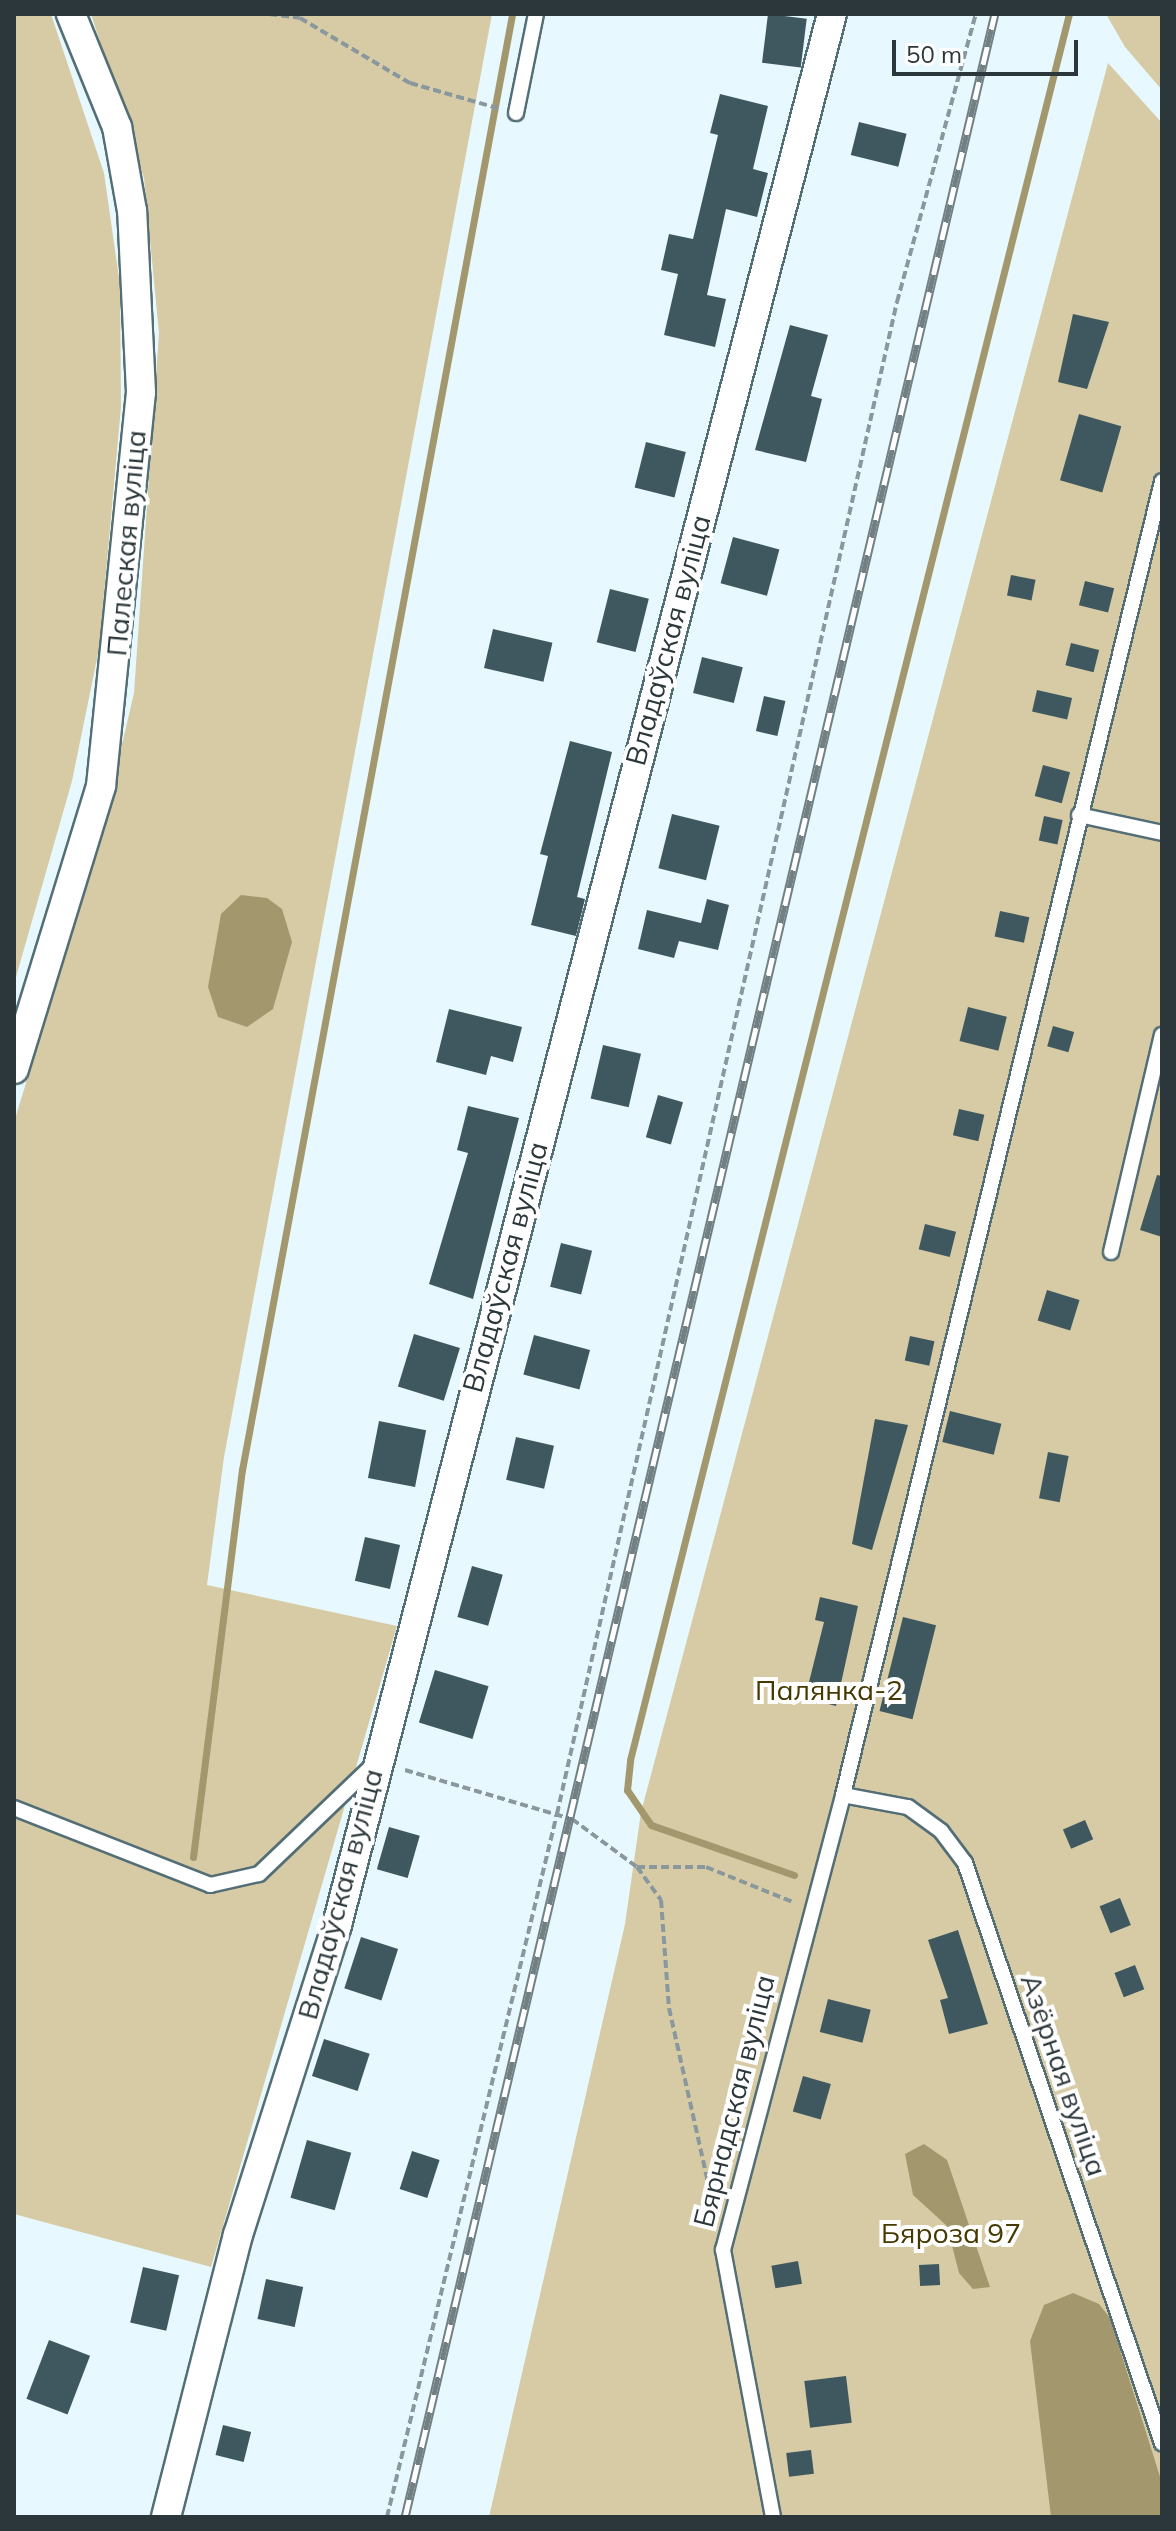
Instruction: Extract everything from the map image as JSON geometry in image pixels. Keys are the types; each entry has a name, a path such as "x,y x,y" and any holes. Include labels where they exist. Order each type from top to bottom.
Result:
{"street":[{"name":"Палеская вуліца","path":"14,1069 101,786 141,392 132,211 117,127 71,14"},
{"name":"Владаўская вуліца","path":"166,2517 238,2235 337,1925 376,1762 832,14"}],"lane":[{"path":"516,113 536,14"},
{"name":"Бярнадская вуліца","path":"773,2517 723,2250 810,1909 843,1795 1162,481"},
{"path":"1079,815 1162,833"},
{"path":"1111,1252 1162,1035"},
{"path":"14,1808 210,1885 259,1874 376,1762"},
{"name":"Азёрная вуліца","path":"843,1795 908,1807 941,1831 965,1863 1162,2443"}],"path":[{"path":"269,14 300,18 410,83 516,113"},
{"path":"387,2517 557,1814 897,302 976,14"},
{"path":"376,1762 557,1814 637,1867 661,1900 669,2008 723,2250"},
{"path":"637,1867 706,1867 810,1909"}],"green space":[{"path":"14,14 51,14 104,173 120,285 121,407 99,649 72,781 14,984"},
{"path":"91,14 492,14 224,1457 207,1585 397,1626 211,2267 14,2214 14,1122 95,860 134,693 159,333 144,178"},
{"path":"1106,14 1162,14 1162,90 1125,47"},
{"path":"1108,63 1162,123 1162,2517 489,2517 625,1924 641,1812"}],"shaded area":[{"path":"241,895 267,898 282,909 292,942 273,1009 247,1027 218,1017 208,987 221,914"},
{"path":"924,2144 947,2160 990,2287 973,2289 959,2273 947,2226 913,2195 905,2154"},
{"path":"1073,2293 1099,2304 1110,2318 1162,2483 1162,2517 1051,2517 1030,2341 1044,2305"}],"building":[{"path":"768,14 807,19 801,67 762,63"},
{"path":"720,94 768,106 753,169 768,173 757,217 726,209 707,295 726,299 715,347 664,335 678,274 661,270 669,234 693,239 718,135 710,133"},
{"path":"859,122 907,134 898,167 851,155"},
{"path":"1073,314 1109,322 1087,389 1058,382"},
{"path":"790,325 828,335 811,396 822,399 806,462 755,450"},
{"path":"1079,414 1121,426 1102,492 1060,480"},
{"path":"646,442 686,452 674,498 635,488"},
{"path":"733,537 779,549 767,596 721,583"},
{"path":"1011,575 1036,580 1032,600 1007,596"},
{"path":"1085,581 1114,588 1108,613 1079,605"},
{"path":"610,589 649,599 636,652 597,642"},
{"path":"493,629 552,643 543,682 484,668"},
{"path":"1071,643 1099,650 1094,672 1065,665"},
{"path":"702,657 743,667 734,703 693,693"},
{"path":"1037,690 1072,698 1067,720 1032,711"},
{"path":"764,696 785,701 777,736 756,731"},
{"path":"570,741 612,752 577,897 585,899 576,936 531,925 548,856 540,854"},
{"path":"1043,765 1070,772 1062,803 1035,796"},
{"path":"672,814 720,826 706,880 658,868"},
{"path":"1044,816 1063,820 1057,844 1039,840"},
{"path":"707,899 729,905 718,950 679,941 674,958 638,949 647,910 701,923"},
{"path":"1000,911 1029,917 1024,943 995,936"},
{"path":"968,1007 1007,1017 998,1051 960,1041"},
{"path":"449,1009 522,1027 513,1062 491,1056 486,1075 436,1062"},
{"path":"1053,1026 1074,1032 1068,1052 1047,1046"},
{"path":"603,1045 641,1054 629,1107 591,1099"},
{"path":"658,1095 683,1102 671,1144 646,1137"},
{"path":"468,1106 519,1118 473,1299 429,1284 468,1153 457,1150"},
{"path":"959,1109 984,1115 978,1141 953,1135"},
{"path":"1157,1175 1162,1176 1162,1237 1140,1230"},
{"path":"925,1224 956,1232 950,1257 919,1249"},
{"path":"561,1243 592,1251 581,1294 550,1287"},
{"path":"1047,1290 1080,1300 1070,1331 1038,1321"},
{"path":"414,1334 460,1348 444,1401 398,1387"},
{"path":"534,1335 590,1350 579,1390 523,1375"},
{"path":"910,1336 934,1341 929,1366 905,1360"},
{"path":"950,1411 1001,1424 994,1455 942,1442"},
{"path":"875,1419 908,1425 872,1550 852,1544"},
{"path":"379,1421 426,1430 415,1487 368,1478"},
{"path":"516,1437 554,1446 544,1489 506,1480"},
{"path":"1048,1452 1069,1456 1060,1502 1039,1498"},
{"path":"365,1537 400,1545 390,1589 355,1581"},
{"path":"472,1566 503,1575 488,1626 457,1617"},
{"path":"820,1597 858,1606 836,1706 805,1698 824,1622 815,1620"},
{"path":"903,1617 936,1625 913,1719 880,1711"},
{"path":"435,1670 489,1686 472,1739 419,1723"},
{"path":"1085,1820 1093,1839 1071,1849 1063,1829"},
{"path":"389,1827 420,1836 408,1878 377,1869"},
{"path":"1120,1898 1131,1925 1110,1933 1100,1906"},
{"path":"958,1930 988,2024 949,2034 940,2000 948,1998 928,1940"},
{"path":"361,1937 398,1949 381,2000 344,1988"},
{"path":"1135,1965 1144,1989 1124,1997 1114,1973"},
{"path":"828,1999 871,2010 862,2043 820,2032"},
{"path":"324,2039 370,2054 358,2091 312,2076"},
{"path":"803,2076 831,2084 821,2120 793,2112"},
{"path":"307,2140 351,2153 335,2210 290,2198"},
{"path":"412,2151 440,2160 427,2198 400,2189"},
{"path":"798,2261 802,2284 775,2288 771,2266"},
{"path":"939,2264 940,2285 920,2286 919,2265"},
{"path":"143,2267 179,2275 166,2331 130,2323"},
{"path":"266,2279 303,2287 295,2327 257,2319"},
{"path":"49,2340 90,2356 68,2415 26,2399"},
{"path":"846,2376 852,2423 810,2428 804,2381"},
{"path":"223,2425 251,2432 244,2462 216,2455"},
{"path":"811,2450 814,2474 789,2477 786,2453"}],"waterway":[{"path":"193,1857 242,1470 512,14"},
{"path":"794,1875 651,1825 627,1790 630,1760 1069,14"}],"railway":[{"path":"405,2517 995,14"}],"park label":[{"name":"Палянка-2","path":"829,1690"},
{"name":"Бяроза 97","path":"951,2233"}]}
